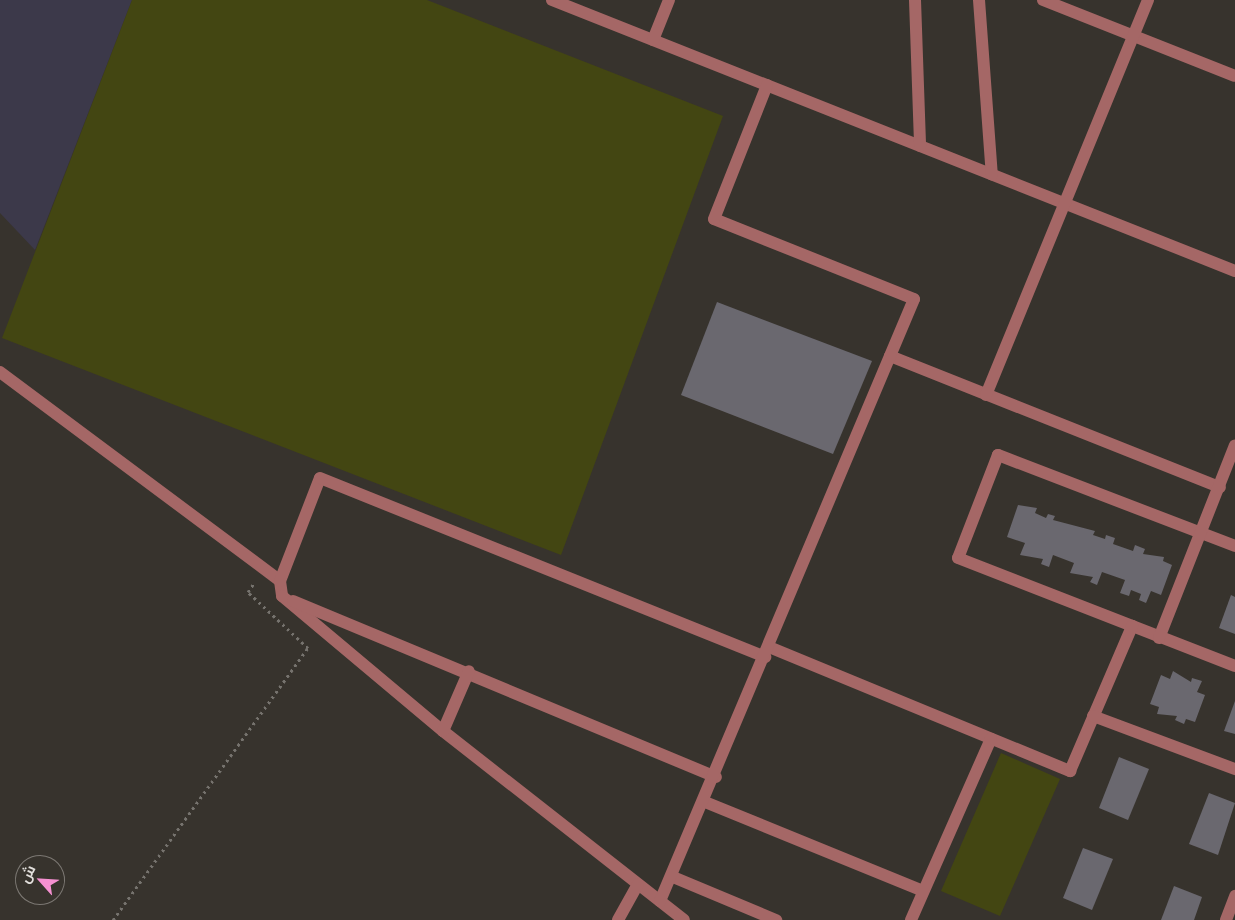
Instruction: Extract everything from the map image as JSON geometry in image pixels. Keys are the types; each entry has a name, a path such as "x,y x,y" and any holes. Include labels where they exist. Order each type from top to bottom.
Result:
{"street":[{"path":"552,0 1235,271"},
{"path":"653,40 669,0"},
{"path":"915,0 920,146"},
{"path":"979,0 992,175"},
{"path":"1043,0 1235,76"},
{"path":"986,395 1063,203 1148,0"},
{"path":"660,901 673,877 716,777 914,299 714,219 767,85"},
{"path":"890,356 1220,487"},
{"path":"0,372 280,582"},
{"path":"1159,638 1202,534 1235,445"},
{"path":"1235,546 998,455 958,558 1159,638 1235,666"},
{"path":"684,920 443,731 282,596 280,582 320,478 991,739 1070,772 1132,626"},
{"path":"282,596 469,671 716,777"},
{"path":"443,731 469,671"},
{"path":"1093,716 1235,768"},
{"path":"911,920 991,739"},
{"path":"705,802 923,891"},
{"path":"673,877 776,920"},
{"path":"618,920 638,884"},
{"path":"1226,920 1235,896"}],"path":[{"path":"113,920 308,648 248,592 264,569"}],"shaded area":[{"path":"0,0 132,0 35,250 0,213"}],"green space":[{"path":"132,0 427,0 723,116 561,555 2,338"},
{"path":"1001,753 1060,779 1000,916 941,891"}],"building":[{"path":"717,302 872,361 833,454 681,395"},
{"path":"1018,505 1037,508 1035,513 1046,518 1048,514 1055,516 1053,520 1095,531 1093,535 1105,539 1106,535 1115,538 1113,544 1133,551 1135,545 1145,549 1143,554 1164,557 1163,561 1172,565 1161,595 1151,591 1146,603 1139,600 1141,594 1131,590 1129,596 1120,593 1125,580 1102,572 1097,585 1090,582 1093,577 1070,573 1074,563 1053,555 1049,567 1041,564 1043,559 1020,555 1025,543 1007,537"},
{"path":"1231,595 1235,597 1235,634 1219,628"},
{"path":"1173,671 1191,682 1192,678 1202,681 1197,692 1205,695 1195,722 1186,719 1184,724 1175,720 1177,716 1157,714 1159,707 1150,704 1161,675 1170,679"},
{"path":"1235,701 1235,734 1224,731"},
{"path":"1119,757 1149,769 1128,820 1099,808"},
{"path":"1209,793 1235,803 1218,855 1189,844"},
{"path":"1083,848 1113,859 1092,910 1063,898"},
{"path":"1174,886 1202,897 1194,920 1161,920"}]}
